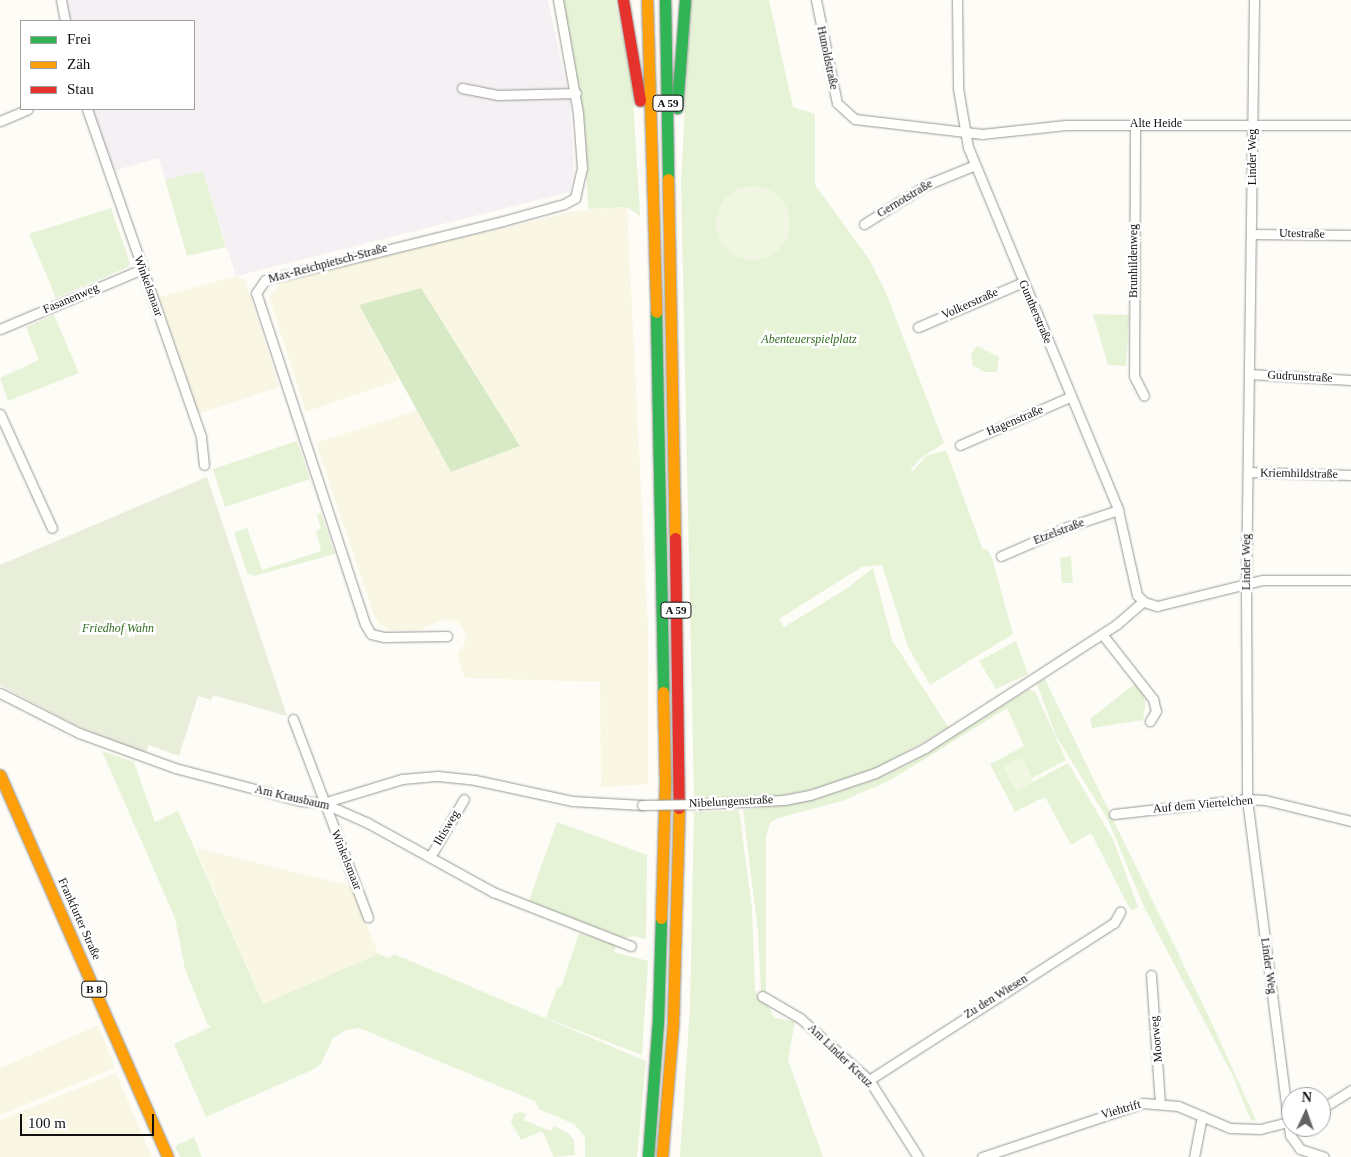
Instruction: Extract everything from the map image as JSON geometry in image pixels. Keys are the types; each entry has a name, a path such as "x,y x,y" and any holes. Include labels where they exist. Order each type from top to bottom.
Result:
{"main road":[{"path":"622,0 654,178"},
{"name":"A 59","path":"647,0 654,178 665,781 658,1021 648,1157"},
{"name":"A 59","path":"662,1157 672,1022 680,783 665,0"},
{"path":"670,206 684,0"},
{"name":"Frankfurter Straße","path":"0,775 168,1157"}],"street":[{"path":"61,0 65,20"},
{"name":"Max-Reichpietsch-Straße","path":"446,636 384,638 371,634 365,624 256,293 265,280 570,202 578,190 582,168 576,93 558,0"},
{"name":"Hunoldstraße","path":"816,0 837,103 848,115 873,123 963,130"},
{"name":"Guntherstraße","path":"957,0 958,88 963,130 975,165 1118,510 1133,587 1143,601"},
{"name":"Linder Weg","path":"1254,0 1246,584 1247,799 1285,1087"},
{"path":"462,88 498,95 576,93"},
{"path":"0,121 26,110"},
{"name":"Winkelsmaar","path":"86,110 201,437 204,465"},
{"name":"Brunhildenweg","path":"1135,124 1134,376 1144,396"},
{"name":"Alte Heide","path":"963,130 982,134 1066,125 1351,125"},
{"name":"Gernotstraße","path":"864,224 926,185 975,165"},
{"name":"Utestraße","path":"1252,234 1351,235"},
{"name":"Fasanenweg","path":"0,329 142,269"},
{"name":"Volkerstraße","path":"918,327 1023,282"},
{"name":"Gudrunstraße","path":"1249,374 1351,380"},
{"name":"Hagenstraße","path":"960,445 1070,397"},
{"path":"0,414 52,528"},
{"name":"Kriemhildstraße","path":"1248,472 1351,474"},
{"name":"Etzelstraße","path":"1001,556 1066,527 1118,510"},
{"path":"1143,601 1157,606 1262,580 1351,580"},
{"name":"Nibelungenstraße","path":"322,803 402,779 438,776 476,780 572,801 642,804 700,804 784,800 818,792 876,773 925,748 1102,634 1143,601"},
{"path":"1102,634 1153,699 1156,711 1150,721"},
{"name":"Am Krausbaum","path":"0,693 79,733 175,768 301,801 322,803 430,857 499,895 631,946"},
{"name":"Winkelsmaar","path":"293,719 322,803 368,917"},
{"name":"Iltisweg","path":"430,857 464,798"},
{"name":"Auf dem Viertelchen","path":"1114,814 1247,799 1265,800 1351,821"},
{"name":"Zu den Wiesen","path":"869,1080 1114,923 1120,912"},
{"name":"Moorweg","path":"1151,975 1160,1102"},
{"name":"Am Linder Kreuz","path":"762,996 800,1018 869,1080 918,1157"},
{"path":"1331,1103 1351,1090"},
{"name":"Viehtrift","path":"982,1157 1123,1107 1160,1102 1239,1129 1266,1128 1281,1124"},
{"path":"1194,1157 1202,1116"},
{"name":"Linder Weg","path":"1293,1137 1295,1144 1324,1157"}],"shaded area":[{"path":"66,0 548,0 570,102 574,168 570,192 236,276 203,171 165,180 159,158 112,171 92,110 195,110 195,20 70,20"},
{"path":"627,207 648,630 648,784 606,787 601,786 600,682 465,678 457,654 465,643 466,634 458,622 445,619 420,630 390,630 378,623 374,615 316,443 417,410 451,472 520,446 446,327 359,305 399,380 306,412 269,297 282,281 575,211"},
{"path":"236,276 245,280 279,387 198,414 159,297"},
{"path":"196,848 352,886 378,954 263,1004"},
{"path":"98,1025 115,1068 0,1115 0,1068"},
{"path":"116,1073 152,1157 0,1157 0,1120"}],"green space":[{"path":"562,0 615,0 632,82 640,216 626,207 588,209 584,118"},
{"name":"Abenteuerspielplatz","path":"691,0 769,0 793,107 815,114 815,185 869,259 886,293 944,443 921,458 911,469 912,472 926,456 946,450 983,550 987,549 992,558 1013,634 930,685 908,647 882,565 862,567 779,619 784,627 846,589 873,568 892,640 949,728 873,770 827,786 780,796 704,800 704,797 694,797 681,181"},
{"path":"203,171 226,247 187,256 165,180"},
{"path":"753,186 774,192 784,202 790,223 784,244 774,254 753,260 732,254 722,244 716,223 722,202 732,192"},
{"path":"111,208 130,263 128,267 56,298 29,234"},
{"path":"421,288 520,446 451,472 359,305"},
{"path":"1093,314 1129,315 1126,366 1108,365"},
{"path":"54,315 79,373 8,401 0,378 39,360 26,327"},
{"path":"977,346 999,357 997,372 985,372 973,366 971,354"},
{"path":"297,441 310,479 225,507 213,469"},
{"name":"Friedhof Wahn","path":"207,477 287,716 213,695 211,700 198,696 179,756 149,745 146,752 128,747 79,727 0,685 0,565"},
{"path":"321,513 335,554 254,576 247,573 234,532 247,528 262,570 321,551 316,531 321,529 317,514"},
{"path":"1071,556 1073,583 1062,583 1060,558"},
{"path":"1016,641 1028,674 996,689 979,661"},
{"path":"1045,679 1210,1019 1256,1120 1251,1121 1232,1074 1144,907 1108,820 1056,736 1037,684"},
{"path":"1136,683 1146,700 1143,720 1092,728 1090,719"},
{"path":"1029,689 1036,693 1066,760 1032,778 1021,758 1004,767 1016,791 1068,763 1113,839 1138,907 1132,911 1126,902 1091,833 1071,845 1045,797 1015,812 990,764 1024,746 1007,708 889,781 842,801 778,818 770,823 766,837 766,995 761,992 758,932 743,810 819,798 876,779 914,761"},
{"path":"102,751 134,762 155,822 178,811 263,1004 378,954 390,958 394,954 646,1061 637,1157 585,1157 585,1138 574,1124 539,1109 535,1101 359,1028 346,1030 333,1038 321,1064 312,1070 206,1117 174,1044 211,1027 207,1023 185,969 175,918"},
{"path":"1021,758 1034,782 1016,791 1003,767"},
{"path":"739,810 752,909 755,990 758,997 766,1001 774,1018 795,1021 788,1060 823,1157 680,1157 690,1009 694,812"},
{"path":"557,822 647,855 646,939 634,936 625,938 528,903"},
{"path":"579,933 616,945 614,952 648,961 642,1055 546,1018 557,988 561,987"},
{"path":"520,1112 526,1114 524,1120 551,1131 554,1126 569,1134 574,1140 575,1155 554,1157 542,1131 521,1140 511,1122 514,1114"},
{"path":"194,1137 202,1157 180,1157 175,1146"}],"traffic: fast":[{"path":"665,0 668,179"},
{"path":"677,108 685,0"},
{"path":"656,312 663,692"},
{"path":"648,1157 658,1021 661,918"}],"traffic: slow":[{"path":"647,0 656,312"},
{"path":"668,179 675,538"},
{"path":"661,918 665,781 663,692"},
{"path":"0,775 168,1157"},
{"path":"662,1157 673,1022 679,808"}],"traffic: jam":[{"path":"623,0 640,101"},
{"path":"675,538 679,808"}]}
